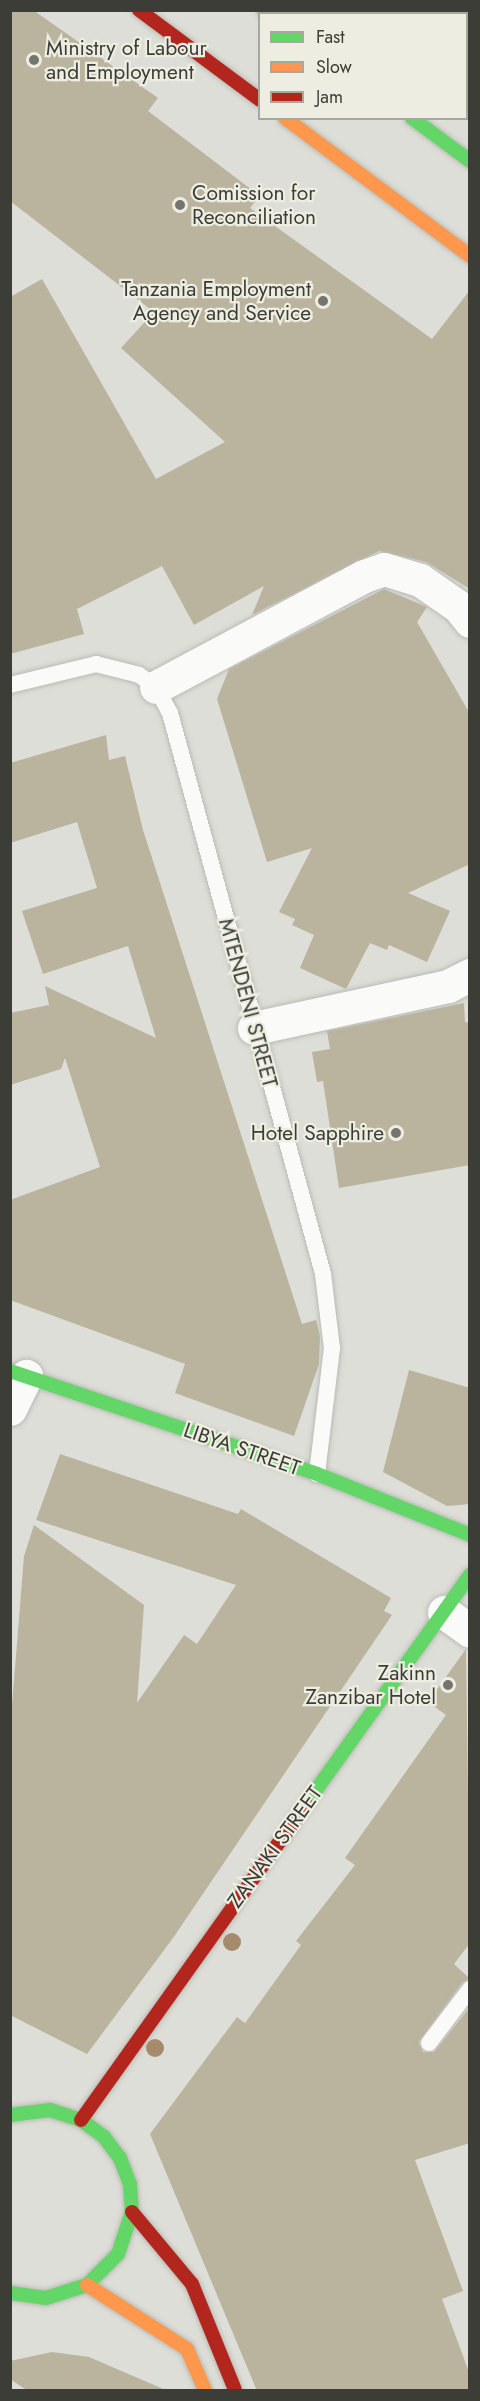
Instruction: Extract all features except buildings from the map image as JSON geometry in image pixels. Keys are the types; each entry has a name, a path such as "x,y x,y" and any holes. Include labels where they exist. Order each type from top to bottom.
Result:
{"main road":[{"path":"139,10 258,99"},
{"path":"288,120 470,256"},
{"path":"415,120 470,161"},
{"name":"LIBYA STREET","path":"18,1374 317,1474 470,1535"},
{"name":"ZANAKI STREET","path":"81,2120 470,1575"},
{"path":"10,2294 46,2298 87,2285 118,2254 132,2212 130,2184 120,2158 104,2137 81,2120 50,2110 13,2112"},
{"path":"132,2212 192,2284 235,2391"},
{"path":"87,2285 187,2349 205,2391"}],"street":[{"path":"156,687 364,576 384,569 420,580 459,607 470,621"},
{"path":"254,1028 448,986 470,975"},
{"path":"10,1409 18,1374"},
{"path":"444,1611 470,1631"}],"lane":[{"path":"10,685 96,664 139,675 156,687"},
{"name":"MTENDENI STREET","path":"156,687 170,713 254,1028 323,1274 332,1348 317,1474"},
{"path":"429,2043 470,1989"}],"shaded area":[{"path":"342,11 469,11 469,97 468,12"}],"traffic: fast":[{"path":"415,120 470,161"},
{"path":"10,1371 317,1474 470,1535"},
{"path":"306,1804 470,1575"},
{"path":"10,2115 50,2110 81,2120 104,2137 120,2158 130,2184 132,2212 118,2254 87,2285 46,2298 10,2293"}],"traffic: slow":[{"path":"288,120 470,256"},
{"path":"87,2285 187,2349 205,2390"}],"traffic: jam":[{"path":"139,10 258,99"},
{"path":"81,2120 306,1804"},
{"path":"132,2212 192,2284 235,2390"}],"place":[{"name":"Ministry of Labour and Employment","path":"34,60"},
{"name":"Comission for Reconciliation","path":"180,205"},
{"name":"Tanzania Employment Agency and Service","path":"323,301"},
{"name":"Hotel Sapphire","path":"396,1133"},
{"name":"Zakinn Zanzibar Hotel","path":"448,1685"}]}
